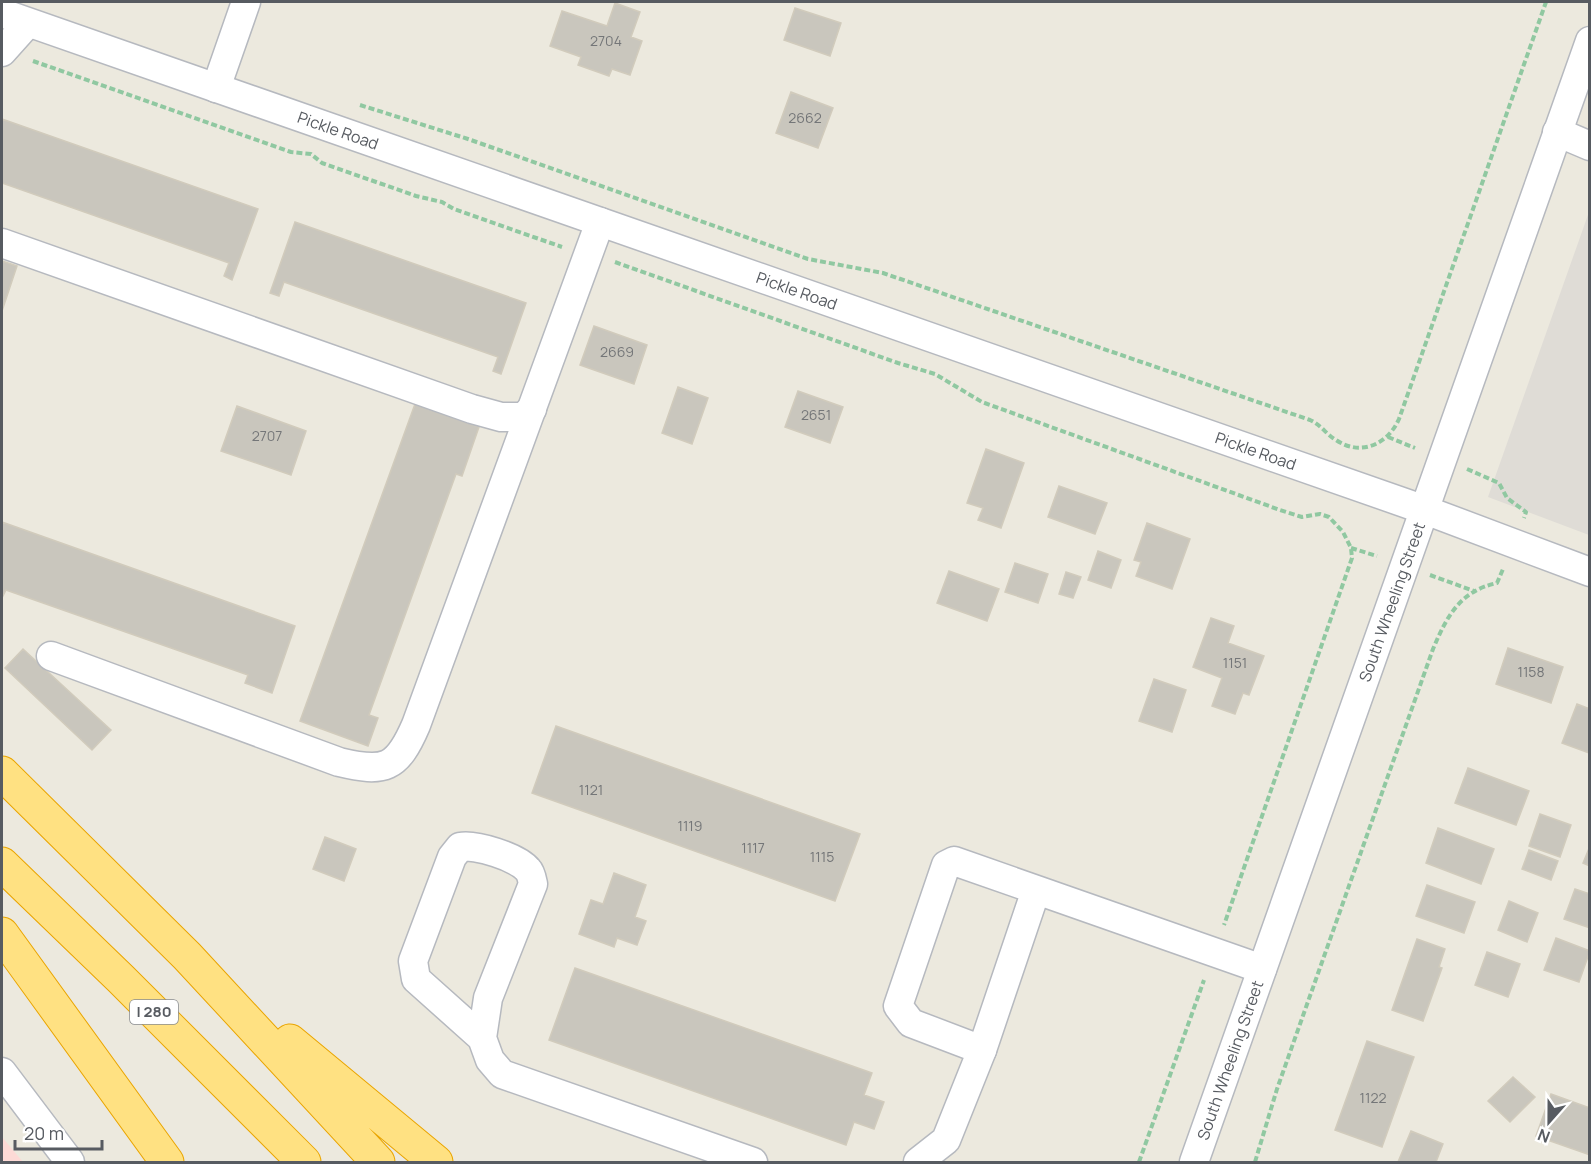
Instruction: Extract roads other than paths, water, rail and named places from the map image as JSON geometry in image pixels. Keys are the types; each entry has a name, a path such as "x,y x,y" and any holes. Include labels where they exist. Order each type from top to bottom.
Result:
{"highway":[{"path":"2,773 187,956 378,1162"},
{"name":"I 280","path":"2,864 304,1162"},
{"path":"2,934 167,1162"},
{"path":"187,956 436,1162"}],"street":[{"path":"216,88 246,2"},
{"name":"Pickle Road","path":"2,14 1425,510 1590,572"},
{"path":"13,55 28,23"},
{"name":"South Wheeling Street","path":"1194,1162 1590,41"},
{"path":"1557,132 1590,146"},
{"path":"51,656 339,762 361,768 385,768 398,759 410,740 600,222"},
{"path":"2,243 472,409 501,417 523,417 532,409"},
{"path":"482,1038 488,998 533,884 530,871 520,863 472,844 460,847 452,857 413,961 416,979 482,1038 496,1067 502,1074 516,1081 753,1162"},
{"path":"982,1050 910,1023 898,1006 946,865 954,861 1262,969"},
{"path":"918,1162 946,1140 982,1050 1036,890"},
{"path":"2,1072 70,1162"}]}
